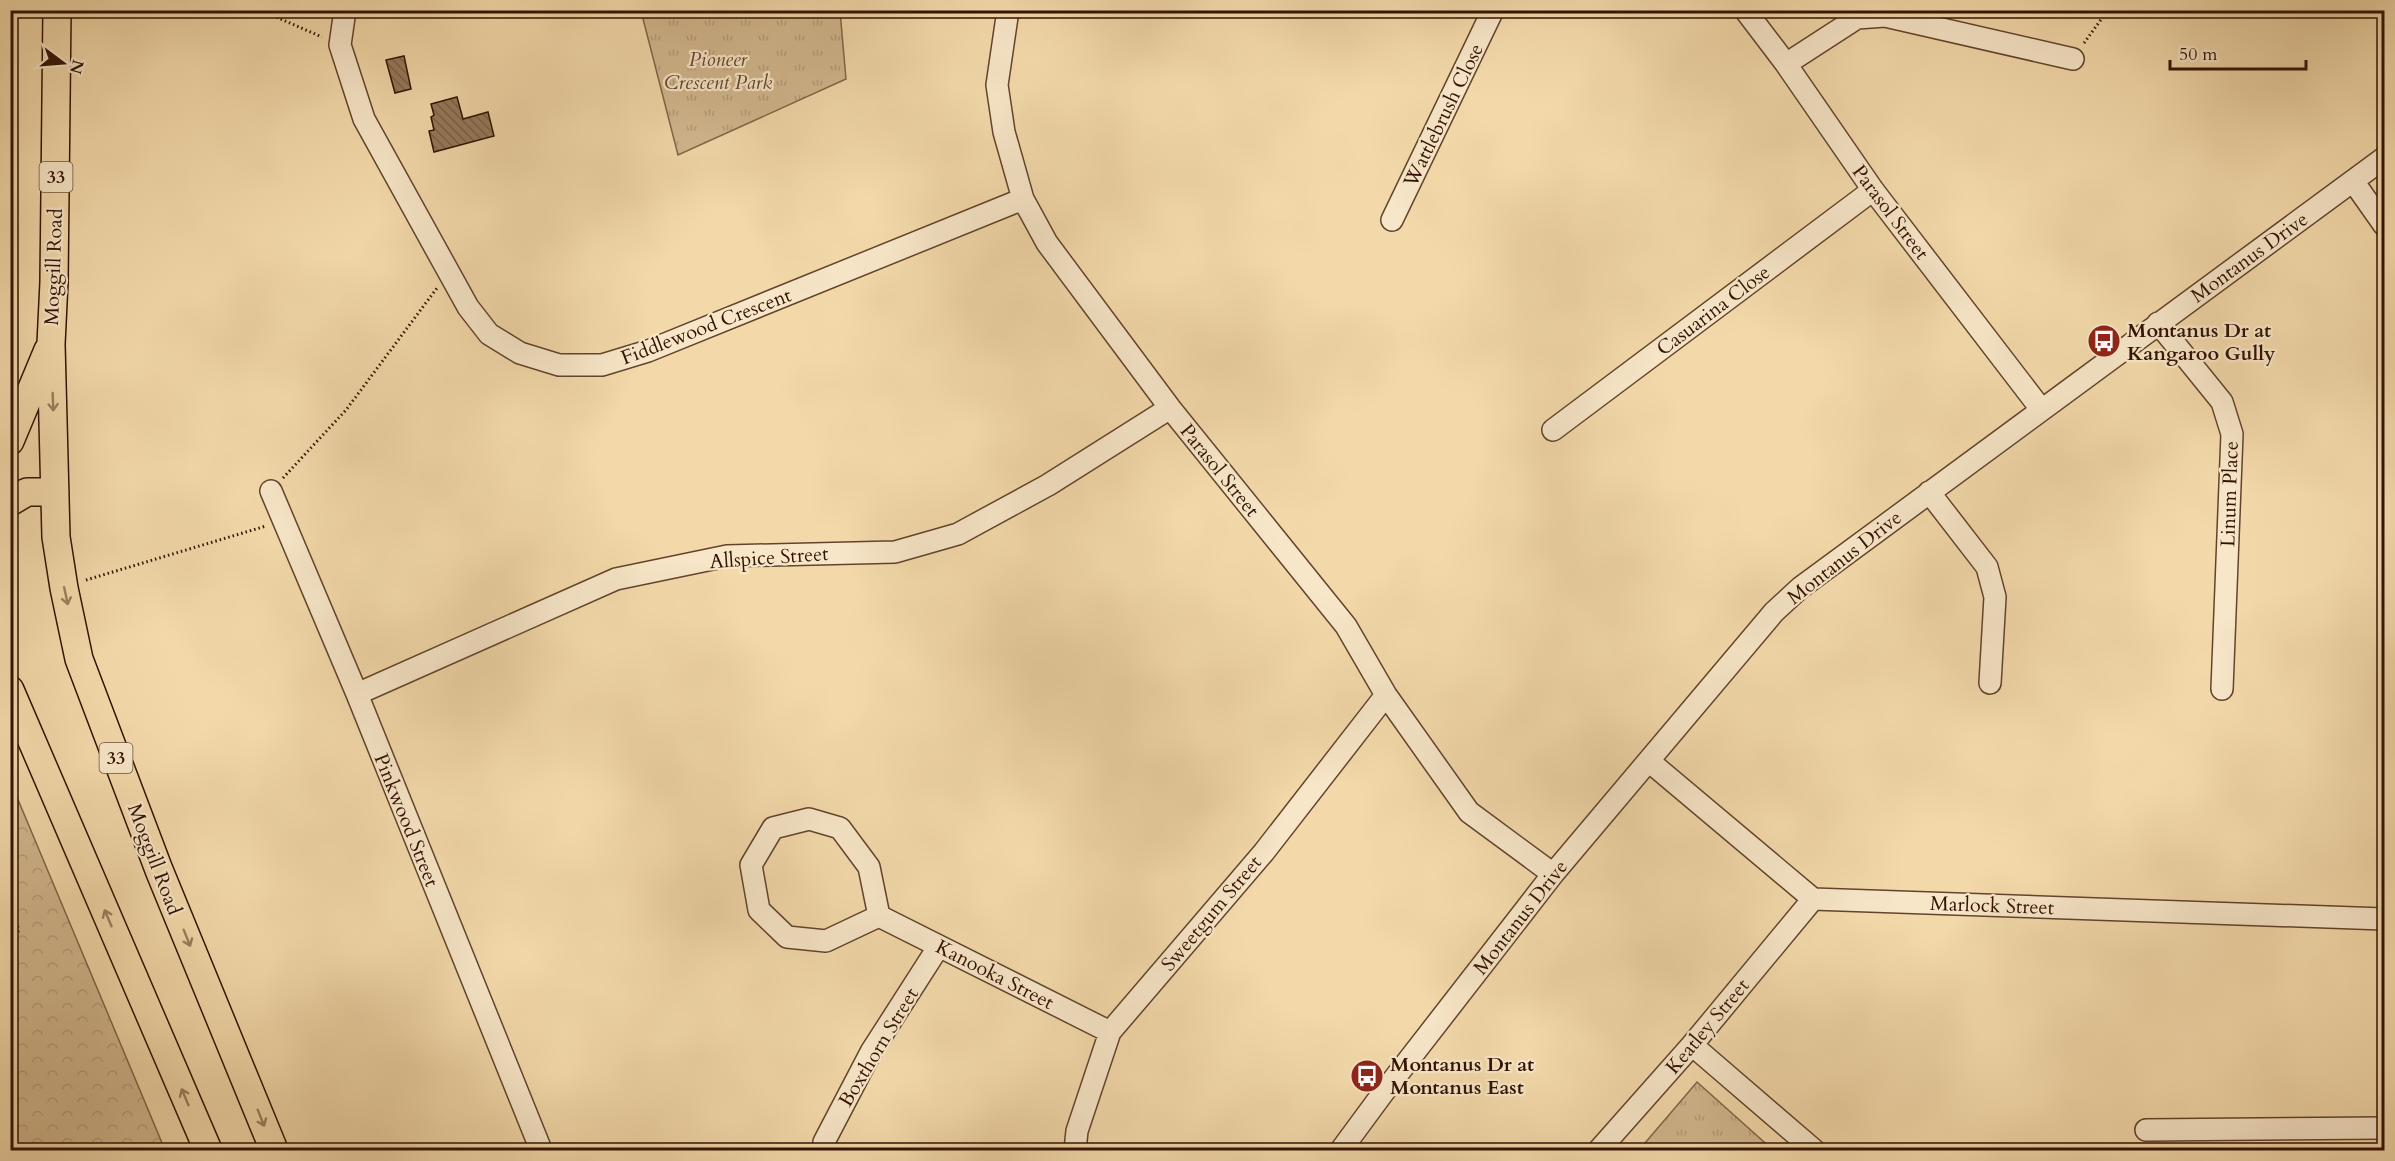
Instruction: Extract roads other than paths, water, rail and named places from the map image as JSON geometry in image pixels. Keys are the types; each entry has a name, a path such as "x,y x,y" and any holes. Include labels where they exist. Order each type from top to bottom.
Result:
{"main road":[{"name":"Moggill Road","path":"57,10 54,282 51,344 56,537 64,588 79,659 159,870 274,1150"},
{"name":"Moggill Road","path":"10,441 51,344"},
{"path":"10,502 27,492 55,492"},
{"path":"10,690 208,1150"}],"street":[{"name":"Fiddlewood Crescent","path":"345,10 340,45 364,119 468,307 489,334 520,353 559,365 602,365 648,351 1023,199"},
{"name":"Parasol Street","path":"1008,10 997,85 1004,132 1023,199 1047,243 1170,408 1346,626 1386,695 1469,812 1553,874"},
{"name":"Wattlebrush Close","path":"1392,220 1493,10"},
{"name":"Parasol Street","path":"1745,10 1786,64 1873,190 2041,409"},
{"path":"1786,64 1857,18 1885,16 2073,59"},
{"name":"Montanus Drive","path":"1341,1150 1553,874 1783,604 1808,581 2385,158"},
{"path":"2353,181 2385,225"},
{"name":"Casuarina Close","path":"1553,430 1873,190"},
{"name":"Linum Place","path":"2158,323 2222,402 2232,434 2222,689"},
{"name":"Allspice Street","path":"357,694 616,579 728,556 895,552 958,534 1048,485 1170,408"},
{"name":"Pinkwood Street","path":"271,491 357,694 541,1150"},
{"path":"1929,492 1987,567 1995,597 1990,683"},
{"name":"Sweetgum Street","path":"1075,1150 1077,1131 1110,1032 1264,852 1386,695"},
{"path":"1650,762 1813,899"},
{"path":"809,819 840,828 869,867 879,916 826,941 787,937 759,910 751,865 773,828 809,819"},
{"name":"Marlock Street","path":"1813,899 2385,919"},
{"name":"Keatley Street","path":"1599,1150 1692,1045 1813,899"},
{"name":"Kanooka Street","path":"879,916 1110,1032"},
{"name":"Boxthorn Street","path":"824,1150 824,1142 871,1052 939,946"},
{"path":"1692,1045 1814,1150"},
{"path":"2146,1130 2385,1128"}],"place":[{"name":"Montanus Dr at Kangaroo Gully","path":"2104,341"},
{"name":"Montanus Dr at Montanus East","path":"1367,1076"}],"park label":[{"name":"Pioneer Crescent Park","path":"718,70"}]}
